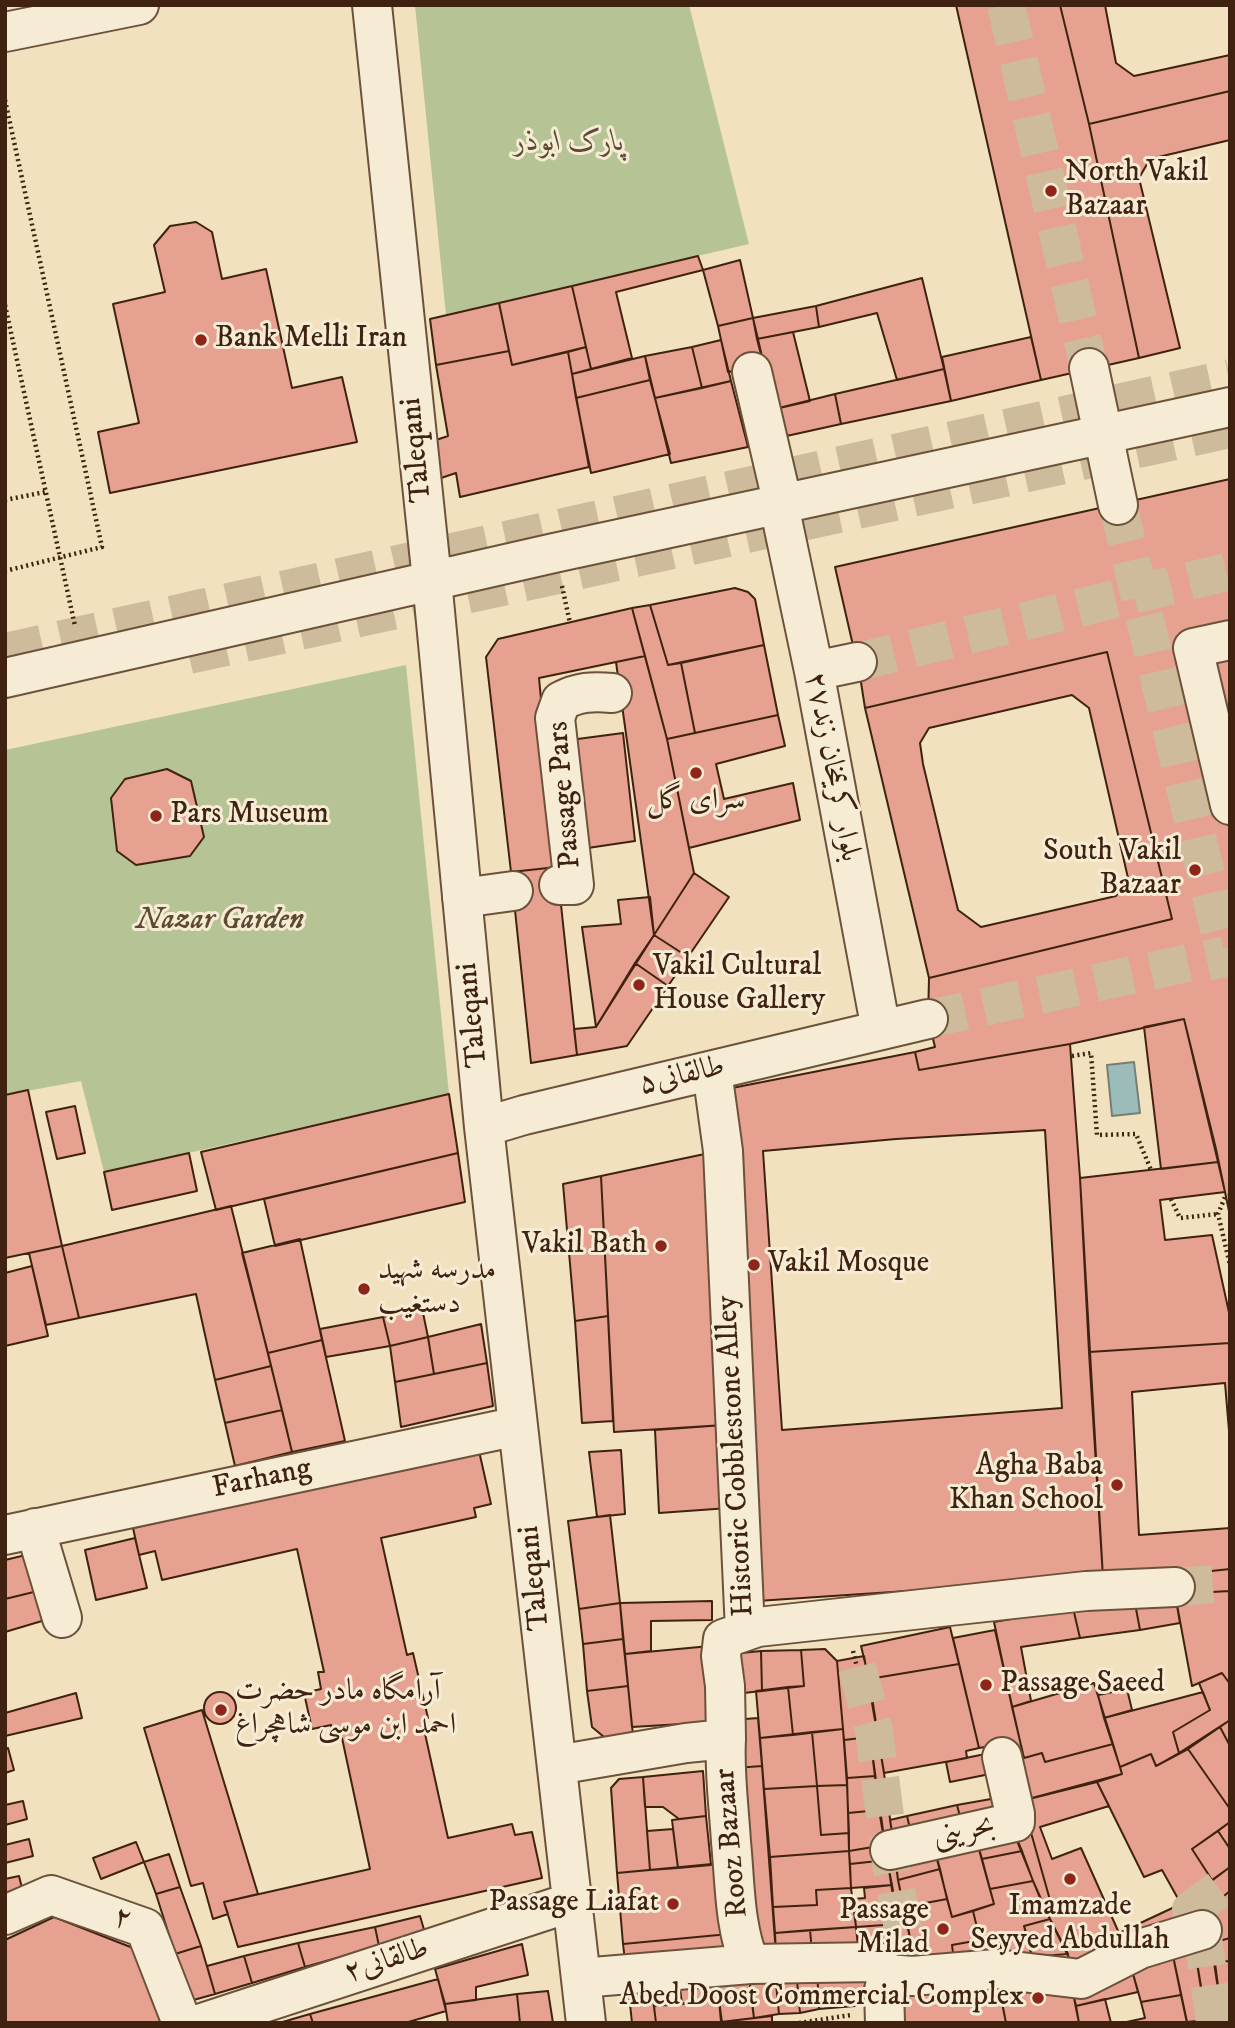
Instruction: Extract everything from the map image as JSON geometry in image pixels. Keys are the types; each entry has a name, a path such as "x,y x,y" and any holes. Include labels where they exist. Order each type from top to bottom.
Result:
{"street":[{"path":"5,32 139,5"},
{"name":"Taleqani","path":"372,5 432,580 484,1127 586,2023"},
{"path":"1089,368 1118,505"},
{"name":"بلوار کریمخان زند۲۷","path":"752,372 814,671 881,1030"},
{"path":"5,678 432,580 1230,407"},
{"path":"1230,640 1193,648 1230,805"},
{"path":"814,671 857,662"},
{"name":"Passage Pars","path":"559,885 574,885 555,718 561,701 576,694 586,691 612,693"},
{"path":"462,898 513,891"},
{"name":"طالقانی۵","path":"484,1127 524,1115 928,1019"},
{"name":"Historic Cobblestone Alley","path":"712,1070 723,1151 746,1631 723,1639 721,1656 725,1685 726,1739"},
{"name":"Farhang","path":"20,1531 518,1426"},
{"path":"20,1531 62,1618"},
{"path":"746,1631 758,1627 1086,1591 1175,1587"},
{"path":"557,1765 686,1743 726,1739"},
{"name":"Rooz Bazaar","path":"726,1739 724,1769 746,1955"},
{"name":"بحرینی","path":"890,1850 1015,1822 1002,1757"},
{"name":"۲","path":"5,1915 51,1895 145,1928 170,2007"},
{"name":"طالقانی۲","path":"202,2023 572,1902"},
{"path":"580,1968 746,1955 877,1962 892,1996 996,1969 1081,1979 1140,1949 1202,1930"}],"path":[{"path":"5,100 102,547 5,571"},
{"path":"5,305 83,661"},
{"path":"5,500 45,492"},
{"path":"1072,1056 1091,1053 1097,1135 1136,1135 1151,1170"},
{"path":"1230,1196 1225,1197 1218,1214 1230,1265"},
{"path":"1171,1199 1180,1218 1218,1214"},
{"path":"799,2023 892,1996"}],"green space":[{"name":"پارک ابوذر","path":"415,5 689,5 749,244 446,315"},
{"name":"Nazar Garden","path":"406,665 449,1094 104,1172 81,1081 5,1095 5,750"}],"water":[{"path":"1134,1062 1140,1113 1112,1116 1107,1065"}],"building":[{"name":"North Vakil Bazaar","path":"956,5 1060,5 1089,124 1139,358 1041,380"},
{"path":"1060,5 1105,5 1116,63 1134,76 1230,55 1230,91 1089,124"},
{"path":"1230,91 1230,140 1150,159 1139,178 1180,348 1139,358 1089,124"},
{"name":"Bank Melli Iran","path":"196,222 212,232 222,279 266,269 292,388 342,377 357,442 110,493 98,432 139,423 113,304 165,292 154,245 170,226"},
{"path":"698,256 703,270 616,292 632,358 591,369 572,286"},
{"path":"740,260 753,318 718,326 703,270"},
{"path":"922,278 944,369 897,380 877,313 819,327 816,306"},
{"path":"572,286 586,347 512,365 499,303"},
{"path":"499,303 509,351 436,365 430,319"},
{"path":"816,306 819,327 757,339 753,318"},
{"path":"753,318 764,365 728,372 718,326"},
{"path":"793,332 810,401 775,409 757,339"},
{"path":"1031,337 1041,380 951,401 942,357"},
{"path":"721,340 731,381 702,388 692,347"},
{"path":"586,347 591,369 572,374 568,352"},
{"path":"692,347 702,388 655,398 645,356"},
{"path":"509,351 512,365 568,352 589,467 460,497 456,473 441,478 433,441 448,436 436,365"},
{"path":"645,356 650,380 576,398 572,374"},
{"path":"944,369 951,401 841,424 835,394"},
{"path":"650,380 670,454 591,473 576,398"},
{"path":"731,381 748,447 671,463 655,398"},
{"path":"835,394 841,424 782,437 775,409"},
{"name":"South Vakil Bazaar","path":"1230,479 1230,634 1187,644 1230,822 1230,1216 1184,1019 1070,1044 919,1070 915,1052 935,1047 928,1019 929,978 1172,919 1107,652 865,708 835,567"},
{"path":"735,588 748,592 755,599 764,645 668,665 650,605"},
{"path":"650,605 668,665 681,663 695,733 667,739 632,608"},
{"path":"632,608 645,656 539,678 557,867 511,872 486,657 498,639"},
{"path":"764,645 778,715 695,733 681,663"},
{"path":"1230,651 1230,733 1201,657"},
{"path":"1107,652 1172,919 929,978 865,708","holes":["1072,695 1089,708 1128,878 1116,896 981,927 958,910 920,743 929,728"]},
{"path":"645,656 667,739 694,873 654,935 616,662"},
{"name":"سرای گل","path":"778,715 785,746 716,764 724,799 793,783 800,820 689,848 667,739"},
{"path":"623,733 635,841 581,849 570,740"},
{"path":"167,769 191,781 204,837 190,856 136,865 117,851 111,798 125,779"},
{"path":"557,867 577,1055 531,1063 511,872"},
{"path":"694,873 729,897 688,957 654,935"},
{"path":"650,897 654,935 596,1027 582,927 621,924 618,900"},
{"path":"654,935 688,957 668,986 635,963"},
{"path":"635,963 668,986 627,1046 577,1055 574,1029 596,1027"},
{"path":"1184,1019 1218,1162 1161,1169 1144,1027"},
{"name":"Vakil Mosque","path":"1070,1044 1103,1578 757,1601 727,1089 915,1052 919,1070","holes":["1045,1130 1062,1408 782,1430 763,1151"]},
{"path":"28,1090 62,1246 5,1258 5,1095"},
{"path":"449,1094 458,1153 216,1210 201,1152"},
{"path":"75,1106 85,1153 57,1159 46,1112"},
{"name":"Vakil Bath","path":"714,1152 724,1425 614,1432 601,1176"},
{"path":"189,1153 197,1191 112,1210 104,1172"},
{"path":"458,1153 465,1202 275,1246 264,1199"},
{"path":"1218,1162 1225,1192 1160,1200 1165,1240 1212,1235 1230,1317 1230,1343 1089,1352 1080,1178"},
{"path":"601,1176 608,1316 575,1321 563,1184"},
{"path":"231,1206 271,1366 215,1380 196,1294 79,1318 62,1246"},
{"path":"300,1239 322,1340 268,1353 242,1253"},
{"path":"62,1246 79,1318 46,1325 29,1253"},
{"path":"32,1266 48,1336 5,1346 5,1273"},
{"path":"422,1308 428,1337 390,1346 383,1317"},
{"path":"608,1316 613,1421 582,1423 575,1321"},
{"path":"383,1317 390,1346 326,1357 320,1329"},
{"path":"481,1324 487,1363 434,1374 428,1337"},
{"path":"428,1337 434,1374 395,1382 390,1346"},
{"path":"322,1340 345,1441 292,1452 268,1353"},
{"name":"Agha Baba Khan School","path":"1230,1343 1230,1443 1225,1383 1132,1392 1139,1535 1230,1528 1230,1569 1103,1578 1089,1352"},
{"path":"487,1363 493,1406 401,1427 395,1382"},
{"path":"271,1366 282,1410 225,1423 215,1380"},
{"path":"282,1410 292,1452 235,1466 225,1423"},
{"path":"724,1425 729,1508 659,1513 655,1430"},
{"path":"621,1450 625,1514 597,1517 589,1452"},
{"path":"479,1451 491,1504 474,1508 476,1517 381,1538 407,1655 413,1653 428,1718 422,1720 448,1838 512,1824 515,1835 532,1832 542,1878 238,1947 224,1902 370,1869 342,1738 333,1740 331,1725 312,1729 304,1693 321,1689 318,1672 324,1672 297,1549 162,1580 155,1551 139,1555 133,1528"},
{"path":"610,1515 620,1603 579,1609 568,1521"},
{"path":"135,1538 147,1588 96,1600 85,1550"},
{"path":"30,1554 42,1590 5,1599 5,1560"},
{"path":"1230,1569 1230,1591 1175,1594 1174,1575"},
{"path":"42,1590 52,1618 5,1632 5,1599"},
{"path":"1230,1591 1230,1684 1222,1673 1192,1686 1175,1594"},
{"path":"1175,1594 1180,1623 1140,1630 1134,1598"},
{"path":"1134,1598 1140,1630 1080,1638 1073,1608"},
{"path":"712,1601 712,1620 651,1621 651,1651 625,1654 620,1603"},
{"path":"620,1603 623,1639 583,1644 579,1609"},
{"path":"1073,1608 1080,1638 1021,1647 1031,1701 1012,1707 994,1622"},
{"path":"950,1627 959,1664 869,1679 861,1646"},
{"name":"Passage Saeed","path":"995,1630 1022,1750 999,1755 996,1745 979,1748 953,1638"},
{"path":"623,1639 628,1686 587,1691 583,1644"},
{"path":"710,1646 715,1722 632,1727 625,1654"},
{"path":"825,1649 837,1661 843,1729 793,1735 788,1687 804,1686 801,1650"},
{"path":"801,1650 804,1686 762,1691 761,1651"},
{"path":"761,1651 762,1691 734,1694 731,1654"},
{"path":"864,1656 884,1773 898,1880 914,1958 903,1959 870,1737 844,1740 837,1661"},
{"path":"959,1664 979,1748 966,1751 967,1758 884,1773 869,1679"},
{"path":"1222,1673 1230,1684 1230,1720 1179,1753 1173,1732 1210,1710 1199,1683"},
{"path":"1094,1683 1113,1744 1045,1762 1042,1753 1024,1758 1012,1707"},
{"path":"628,1686 633,1735 604,1737 592,1727 587,1691"},
{"path":"788,1687 793,1735 760,1738 756,1691"},
{"path":"1127,1689 1132,1710 1104,1718 1098,1695"},
{"name":"آرامگاه مادر حضرت احمد ابن موسی شاهچراغ","path":"220,1692 232,1696 236,1708 232,1720 220,1724 208,1720 204,1708 208,1696"},
{"path":"1203,1692 1210,1710 1173,1732 1179,1753 1156,1766 1151,1754 1120,1767 1104,1718"},
{"path":"76,1693 82,1718 5,1736 5,1713"},
{"path":"202,1710 258,1894 224,1902 228,1914 213,1919 203,1883 191,1886 144,1728"},
{"path":"758,1718 762,1766 735,1768 732,1720"},
{"path":"1230,1720 1230,1746 1220,1727"},
{"path":"1220,1727 1230,1746 1230,1809 1188,1749"},
{"path":"843,1729 847,1785 817,1786 812,1732"},
{"path":"812,1732 817,1786 764,1789 760,1738"},
{"path":"870,1737 875,1776 847,1778 844,1740"},
{"path":"1113,1744 1122,1774 1017,1802 1006,1753 1022,1750 1024,1758 1042,1753 1045,1762"},
{"path":"8,1748 14,1770 5,1773 5,1749"},
{"path":"1188,1749 1230,1809 1230,1822 1192,1849 1212,1880 1181,1904 1162,1870 1144,1877 1097,1782 1122,1774 1120,1767 1151,1754 1156,1766"},
{"path":"995,1752 1000,1772 950,1782 946,1762"},
{"path":"762,1766 776,1954 901,1943 903,1959 628,1985 623,1944 729,1934 735,1768"},
{"path":"703,1771 706,1816 679,1819 663,1807 645,1807 643,1777"},
{"path":"987,1775 1012,1817 963,1828 957,1805 991,1799"},
{"path":"875,1776 879,1810 848,1813 847,1778"},
{"path":"643,1777 650,1870 617,1873 611,1788 619,1779"},
{"name":"Imamzade Seyyed Abdullah","path":"1097,1782 1109,1806 1040,1827 1052,1859 1081,1848 1119,1933 1181,1904 1188,1923 1076,1972 1042,1903 1050,1900 1028,1822 1017,1802"},
{"path":"847,1785 849,1833 821,1835 817,1786"},
{"path":"817,1786 821,1835 849,1833 849,1851 770,1857 764,1789"},
{"path":"23,1801 27,1819 5,1825 5,1805"},
{"path":"957,1805 963,1828 913,1841 907,1816"},
{"path":"879,1810 885,1845 849,1851 848,1813"},
{"path":"706,1816 711,1865 678,1868 672,1820"},
{"path":"907,1816 913,1841 894,1844 890,1820"},
{"path":"1028,1822 1050,1900 1042,1903 1011,1826"},
{"path":"1230,1822 1230,1849 1218,1831"},
{"path":"1011,1826 1022,1851 982,1859 975,1835"},
{"path":"673,1829 678,1868 650,1870 647,1831"},
{"path":"1218,1831 1230,1849 1230,1867 1212,1880 1192,1849"},
{"path":"975,1835 994,1904 952,1917 933,1844"},
{"path":"29,1839 33,1856 5,1863 5,1845"},
{"path":"136,1842 144,1862 101,1879 93,1858"},
{"path":"933,1844 940,1869 898,1880 895,1854"},
{"path":"885,1845 887,1860 850,1864 849,1851"},
{"path":"849,1851 851,1888 816,1890 817,1905 773,1907 770,1857"},
{"path":"1022,1851 1033,1881 990,1889 982,1859"},
{"path":"169,1854 180,1887 156,1894 144,1862"},
{"path":"887,1860 892,1885 851,1888 850,1864"},
{"name":"Passage Liafat","path":"723,1863 729,1934 623,1944 617,1873"},
{"path":"1230,1867 1230,1891 1204,1912 1210,1926 1223,2023 1207,2023 1194,1944 1181,1904"},
{"path":"940,1869 947,1899 904,1907 898,1880"},
{"path":"19,1876 22,1888 5,1894 5,1879"},
{"path":"1033,1881 1050,1919 1024,1926 1026,1932 980,1940 973,1911 994,1904 990,1889"},
{"path":"892,1885 898,1924 856,1927 853,1899 865,1898 864,1888"},
{"path":"180,1887 201,1946 175,1954 156,1894"},
{"path":"851,1888 856,1927 775,1933 773,1907 817,1905 816,1890"},
{"path":"1230,1891 1230,1938 1212,1943 1204,1912"},
{"name":"Passage Milad","path":"947,1899 952,1917 973,1911 980,1940 952,1945 953,1953 914,1958 904,1907"},
{"path":"420,1916 425,1933 379,1946 375,1927"},
{"path":"54,1917 133,1948 163,2023 5,2023 5,1940"},
{"path":"1050,1919 1068,1954 1032,1957 1024,1926"},
{"path":"898,1924 901,1943 858,1947 856,1927"},
{"path":"375,1927 379,1946 305,1967 298,1943"},
{"path":"856,1927 858,1947 812,1952 810,1930"},
{"path":"810,1930 812,1952 776,1954 775,1933"},
{"path":"1026,1932 1032,1957 1003,1958 999,1937"},
{"path":"999,1937 1003,1958 984,1961 980,1940"},
{"path":"1230,1938 1230,1961 1214,1962 1212,1943"},
{"path":"980,1940 983,1957 954,1961 952,1945"},
{"path":"298,1943 305,1967 252,1983 244,1956"},
{"path":"522,1944 528,1975 476,1987 476,2000 445,2004 435,1969"},
{"path":"1194,1944 1206,2020 1187,2022 1172,1951"},
{"path":"201,1946 215,1994 190,2001 175,1954"},
{"path":"1172,1951 1181,1995 1141,2002 1130,1963"},
{"path":"244,1956 252,1983 215,1994 207,1966"},
{"path":"1230,1961 1230,2023 1223,2023 1214,1962"},
{"path":"1130,1963 1138,1992 1076,2006 1072,1988"},
{"path":"877,1966 879,2004 819,2009 817,1969"},
{"path":"817,1969 819,2009 800,2013 796,1970"},
{"path":"796,1970 800,2013 779,2014 775,1973"},
{"path":"996,1972 1006,2023 890,2023 892,1985"},
{"path":"775,1973 779,2014 754,2018 749,1975"},
{"path":"749,1975 751,1996 709,2001 707,1979"},
{"path":"438,1979 446,2011 405,2023 313,2023 310,2014"},
{"path":"707,1979 709,2001 682,2004 679,1981"},
{"path":"679,1981 682,2004 654,2006 651,1983"},
{"path":"651,1983 656,2023 632,2023 628,1985"},
{"name":"Abed Doost Commercial Complex","path":"1072,1988 1079,2023 1006,2023 1000,1991"},
{"path":"548,1991 553,2023 520,2023 517,1994"},
{"path":"517,1994 520,2023 448,2023 445,2004"},
{"path":"1181,1995 1187,2023 1122,2023 1145,2018 1141,2002"},
{"path":"751,1996 754,2018 721,2022 719,2000"},
{"path":"1105,1999 1111,2023 1079,2023 1076,2006"},
{"path":"719,2000 722,2023 656,2023 654,2006"},
{"path":"310,2014 313,2023 279,2023"},
{"path":"772,2016 772,2023 721,2022"}],"tunnel":[{"path":"1006,5 1089,368"},
{"path":"5,652 1230,378"},
{"path":"189,655 1230,429"},
{"path":"1118,505 1230,976"},
{"path":"857,662 1230,571"},
{"path":"928,1019 1225,955"},
{"path":"1175,1587 1230,1583"},
{"path":"857,1667 874,1730 892,1871 912,1976"},
{"path":"1215,2023 1202,1930 1191,1910 1230,1881"}],"place":[{"name":"North Vakil Bazaar","path":"1051,191"},
{"name":"Bank Melli Iran","path":"201,340"},
{"name":"سرای گل","path":"696,773"},
{"name":"Pars Museum","path":"156,816"},
{"name":"South Vakil Bazaar","path":"1195,870"},
{"name":"Vakil Cultural House Gallery","path":"639,985"},
{"name":"Vakil Bath","path":"661,1246"},
{"name":"Vakil Mosque","path":"754,1265"},
{"name":"مدرسه شهید دستغیب","path":"364,1289"},
{"name":"Agha Baba Khan School","path":"1117,1485"},
{"name":"Passage Saeed","path":"986,1685"},
{"name":"آرامگاه مادر حضرت احمد ابن موسی شاهچراغ","path":"221,1710"},
{"name":"Imamzade Seyyed Abdullah","path":"1070,1879"},
{"name":"Passage Liafat","path":"673,1904"},
{"name":"Passage Milad","path":"943,1929"},
{"name":"Abed Doost Commercial Complex","path":"1038,1998"}]}
